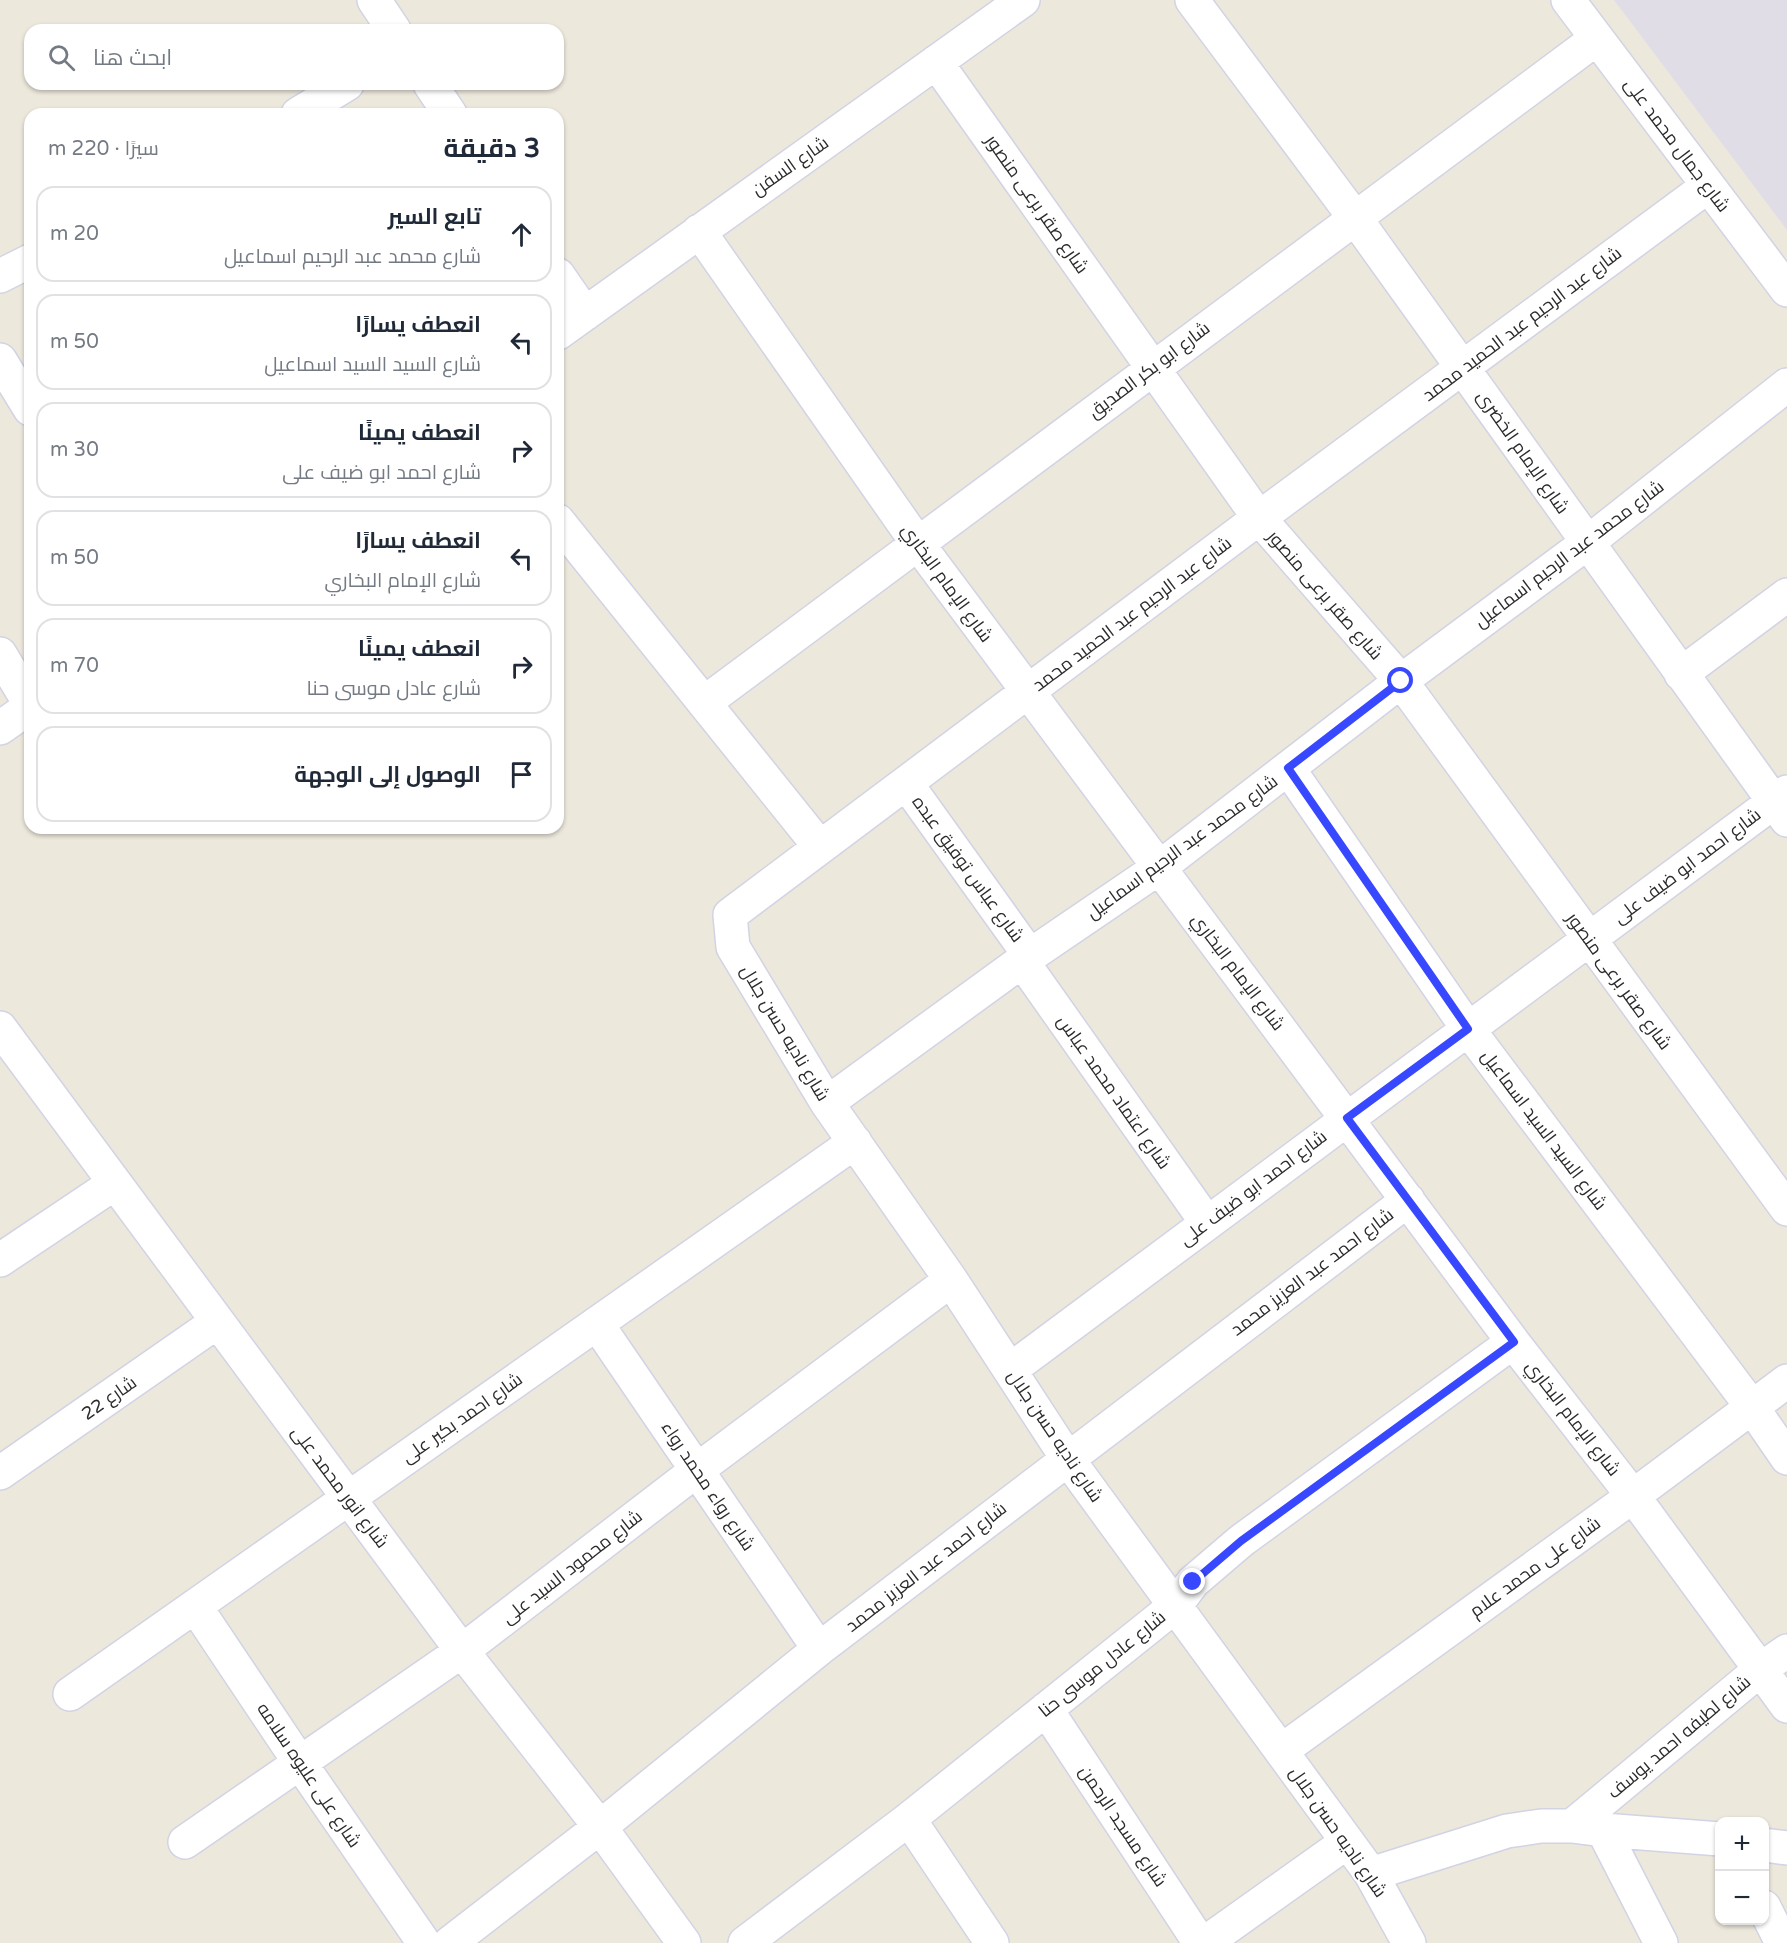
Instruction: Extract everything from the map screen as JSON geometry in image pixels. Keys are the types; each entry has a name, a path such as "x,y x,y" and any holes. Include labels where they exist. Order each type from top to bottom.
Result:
{"street":[{"name":"شارع السفن","path":"564,329 1023,0"},
{"name":"شارع الإمام الخضرى","path":"1192,0 1355,218 1681,674 1782,805"},
{"name":"شارع جمال محمد على","path":"1568,0 1787,290"},
{"name":"شارع ابو بكر الصديق","path":"704,702 1596,39"},
{"name":"شارع صقر برعى منصور","path":"936,62 1259,518 1401,681 1588,940 1787,1209"},
{"path":"308,108 337,90"},
{"path":"434,90 446,108"},
{"name":"شارع عبد الرحيم عبد الحميد محمد","path":"730,915 1259,518 1708,186"},
{"name":"شارع الإمام البخاري","path":"699,231 918,544 1514,1342 1633,1497 1774,1660 1787,1706"},
{"path":"0,276 24,264"},
{"path":"564,284 585,314"},
{"path":"0,360 24,399"},
{"name":"شارع محمد عبد الرحيم اسماعيل","path":"827,1104 1026,958 1160,867 1401,681 1587,543 1787,385"},
{"path":"564,528 820,848"},
{"path":"1681,674 1787,595"},
{"path":"0,654 24,695"},
{"path":"0,728 24,710"},
{"name":"شارع السيد السيد اسماعيل","path":"1288,768 1468,1029 1752,1407 1787,1458"},
{"name":"شارع عباس توفيق عبده","path":"906,783 1026,958"},
{"name":"شارع احمد ابو ضيف على","path":"1010,1370 1588,940 1782,805"},
{"name":"شارع ناديه حسن جلال","path":"730,915 733,946 827,1104 951,1280 1067,1458 1371,1874 1409,1943"},
{"name":"شارع اعتماد محمد عباس","path":"1026,958 1206,1223"},
{"name":"شارع انور محمد على","path":"0,1028 462,1652 600,1827 684,1943"},
{"name":"شارع احمد بكير على","path":"70,1694 855,1142"},
{"path":"0,1260 115,1183"},
{"name":"شارع احمد عبد العزيز محمد","path":"450,1943 600,1827 819,1649 1408,1200"},
{"name":"شارع محمود السيد على","path":"185,1842 462,1652 697,1470 951,1280"},
{"name":"شارع 22","path":"0,1473 218,1322"},
{"name":"شارع رواء محمد رواء","path":"597,1324 819,1649"},
{"name":"شارع عادل موسى حنا","path":"745,1943 909,1819 1175,1606 1193,1582 1241,1541 1514,1342"},
{"name":"شارع على محمد علام","path":"1281,1750 1633,1497 1787,1380"},
{"name":"شارع على عليوه سلامه","path":"195,1606 424,1943"},
{"name":"شارع لطيفه احمد يوسف","path":"1588,1828 1774,1660"},
{"name":"شارع مسجد الرحمن","path":"1046,1709 1200,1943"},
{"path":"909,1819 992,1943"},
{"path":"1371,1874 1507,1831 1541,1826 1715,1839"},
{"path":"1588,1828 1661,1943"},
{"path":"1205,1943 1347,1842"},
{"path":"1769,1846 1787,1848"},
{"path":"1769,1917 1782,1943"}],"shaded area":[{"path":"1614,0 1787,0 1787,230"}],"route":[{"path":"1193,1582 1241,1541 1514,1342 1347,1118 1468,1029 1288,768 1401,681"}]}
